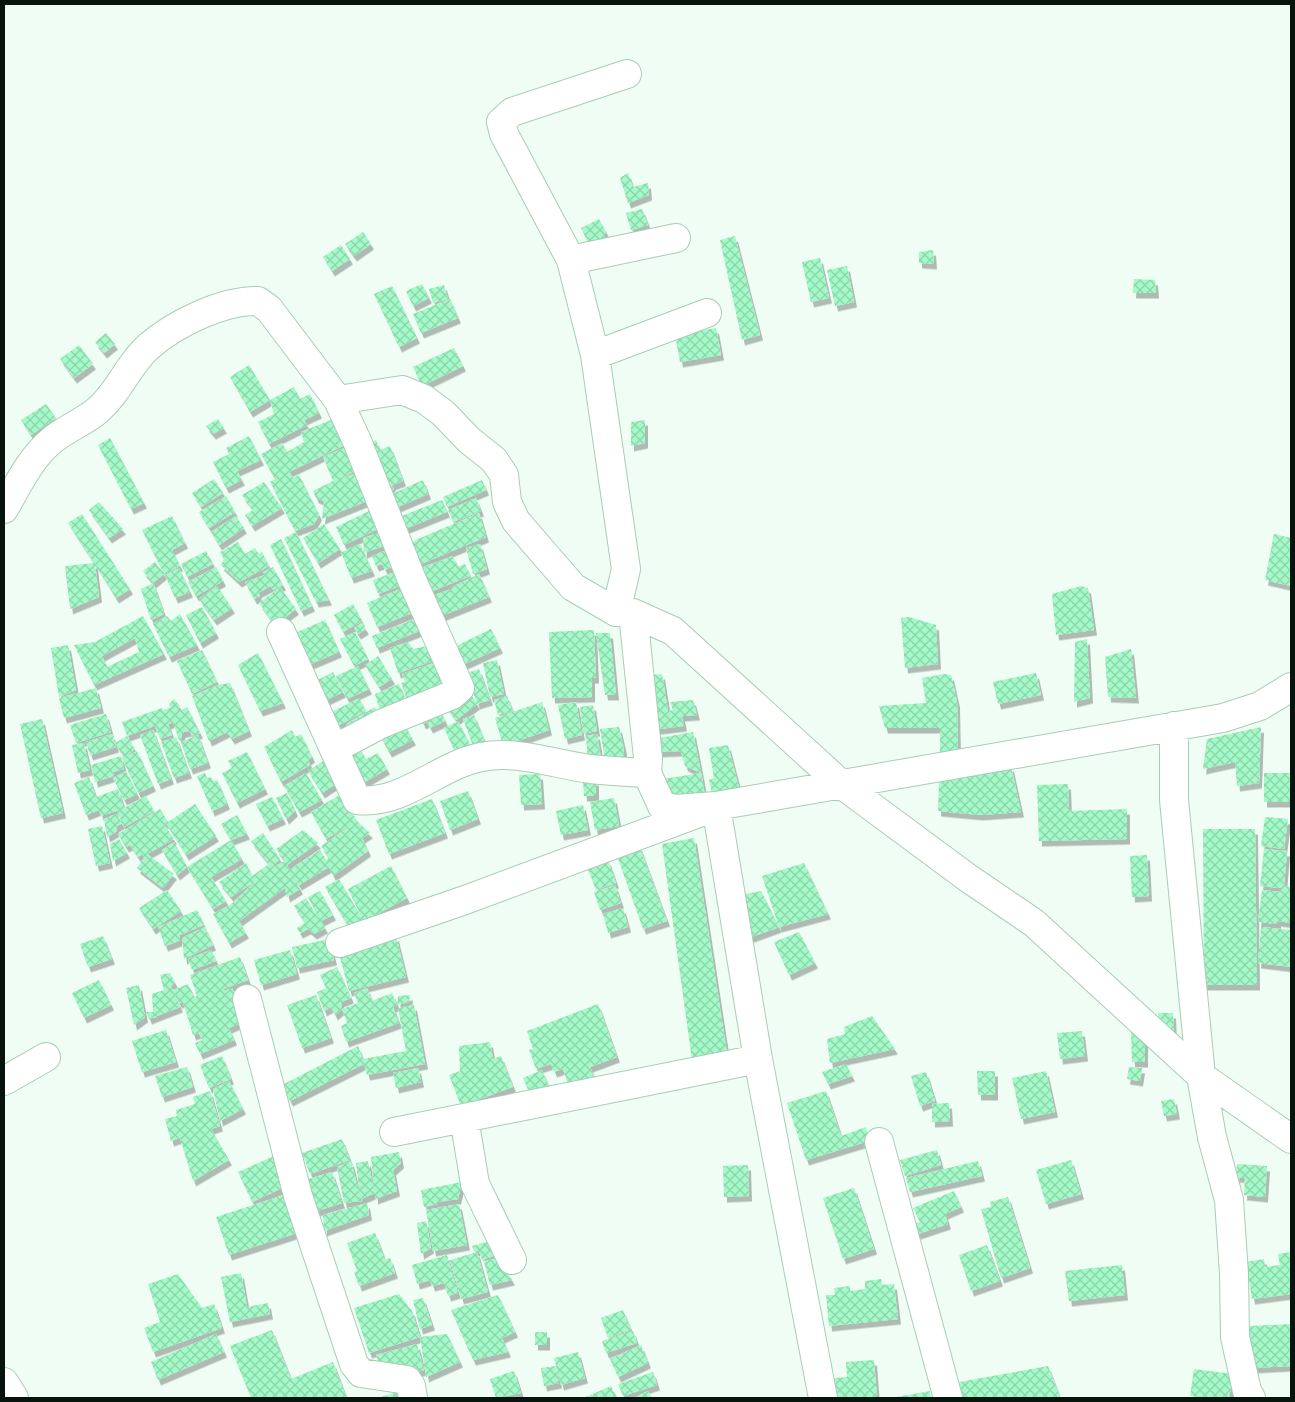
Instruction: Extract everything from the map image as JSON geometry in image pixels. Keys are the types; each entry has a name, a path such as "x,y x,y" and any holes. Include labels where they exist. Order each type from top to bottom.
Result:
{"street":[{"path":"627,74 512,112 501,122 504,134 571,260 595,355 626,569 625,612 648,758 647,773 662,806 675,809 716,806 1223,718 1260,706 1291,687"},
{"path":"571,260 676,238"},
{"path":"4,509 32,460 52,440 99,409 148,347 187,323 231,303 258,301 269,309 338,400 357,441 416,589 460,688 452,695 382,724 334,749"},
{"path":"595,355 707,313"},
{"path":"338,400 402,390 424,399 443,413 469,440 494,460 504,475 506,502 516,521 573,587 625,612 673,631 841,784 968,878 1034,923 1201,1076 1291,1139"},
{"path":"281,632 357,800 371,802 401,794 462,764 479,758 504,754 591,769 647,773"},
{"path":"1174,726 1174,800 1201,1076 1212,1136 1229,1200 1234,1274 1235,1337 1246,1391 1251,1398"},
{"path":"340,943 465,900 716,806"},
{"path":"716,806 758,1059 823,1398"},
{"path":"247,999 298,1196 354,1364 362,1373 406,1380 411,1386 413,1398"},
{"path":"4,1081 46,1057"},
{"path":"394,1132 758,1059"},
{"path":"464,1118 475,1184 512,1260"},
{"path":"879,1142 948,1398"},
{"path":"4,1382 14,1398"}],"building":[{"path":"628,173 633,187 648,183 649,195 628,203 620,178"},
{"path":"642,209 648,225 631,230 626,213"},
{"path":"599,219 606,232 603,235 608,243 592,251 581,228"},
{"path":"363,232 371,244 354,256 345,244"},
{"path":"735,236 760,335 742,340 720,240"},
{"path":"341,245 350,259 332,271 323,257"},
{"path":"933,250 934,264 919,263 919,252"},
{"path":"820,258 829,298 811,302 802,262"},
{"path":"847,266 854,302 835,306 827,270"},
{"path":"1134,279 1155,280 1156,293 1133,293"},
{"path":"422,284 429,298 413,306 406,291"},
{"path":"444,285 448,299 433,303 429,289"},
{"path":"392,286 417,338 399,347 374,294"},
{"path":"450,299 458,318 421,333 413,314"},
{"path":"716,328 721,355 680,362 675,335"},
{"path":"106,333 115,344 104,353 95,342"},
{"path":"79,345 93,364 74,378 60,359"},
{"path":"454,348 463,366 422,386 413,367"},
{"path":"249,365 270,400 250,412 230,377"},
{"path":"294,387 300,399 310,394 319,413 304,420 307,425 269,444 258,422 274,414 270,400"},
{"path":"46,404 56,418 31,435 21,420"},
{"path":"336,418 347,444 289,472 293,478 299,475 319,515 314,524 295,531 270,482 275,479 261,454 282,443 287,452 304,442 301,432"},
{"path":"218,419 224,428 213,434 206,426"},
{"path":"645,420 645,443 631,446 631,422"},
{"path":"249,436 261,460 237,471 242,480 226,488 213,462 229,454 226,448"},
{"path":"110,438 144,503 131,509 98,445"},
{"path":"376,440 380,450 390,446 403,481 392,485 394,489 386,492 368,443"},
{"path":"349,446 359,470 336,479 355,474 367,501 322,519 324,501 316,498 313,491 333,481 323,457"},
{"path":"214,479 223,493 201,507 192,493"},
{"path":"423,480 428,494 393,509 387,496"},
{"path":"482,480 486,490 447,507 443,497"},
{"path":"264,482 282,508 252,526 245,515 253,510 242,495"},
{"path":"226,496 235,512 209,528 199,512"},
{"path":"476,498 481,511 453,522 448,510"},
{"path":"442,500 447,512 402,530 397,518"},
{"path":"99,502 123,529 109,538 89,510"},
{"path":"377,507 386,525 344,545 336,527"},
{"path":"479,513 486,537 416,566 404,545"},
{"path":"82,514 130,589 116,598 95,564 99,597 70,609 65,566 94,563 68,523"},
{"path":"172,516 185,543 172,550 180,566 164,574 153,583 143,571 155,562 163,572 142,530"},
{"path":"236,516 244,528 219,545 211,532"},
{"path":"324,524 340,549 318,563 303,538"},
{"path":"385,531 392,543 364,553 363,538"},
{"path":"296,532 329,600 316,602 284,538"},
{"path":"1274,534 1291,538 1291,586 1265,580"},
{"path":"281,539 312,606 301,611 270,545"},
{"path":"238,542 245,554 255,548 259,554 262,552 269,566 239,582 221,565 224,559 220,552"},
{"path":"360,544 372,571 351,578 341,552"},
{"path":"480,544 487,569 473,574 466,548"},
{"path":"389,549 396,565 385,570 382,564 376,566 372,556"},
{"path":"206,551 213,564 187,577 181,564"},
{"path":"453,556 457,567 465,564 470,576 425,594 420,581 427,579 423,567"},
{"path":"216,567 223,581 196,596 188,582"},
{"path":"273,567 283,585 273,590 271,586 258,593 260,596 254,599 245,582 265,575 263,572"},
{"path":"179,568 190,592 175,598 165,575"},
{"path":"395,572 402,585 378,594 373,580"},
{"path":"479,574 489,597 434,619 426,598 454,588 452,587"},
{"path":"153,583 164,614 151,620 141,589"},
{"path":"217,586 232,608 214,620 199,599"},
{"path":"1081,586 1088,588 1094,630 1056,635 1052,594"},
{"path":"280,587 296,609 275,625 259,603"},
{"path":"402,588 412,613 377,627 367,603"},
{"path":"353,604 362,621 343,632 334,615"},
{"path":"202,607 216,633 200,643 186,615"},
{"path":"180,614 197,645 169,657 153,624 167,616 171,621"},
{"path":"143,616 164,654 94,685 74,645 95,642","holes":["135,638 139,652 107,667 102,656"]},
{"path":"909,617 936,625 938,664 905,668 901,618"},
{"path":"417,618 422,630 377,648 372,636"},
{"path":"325,620 339,652 308,665 295,633"},
{"path":"362,623 366,629 358,634 354,628"},
{"path":"491,629 500,648 458,667 450,649"},
{"path":"594,630 596,678 592,678 592,697 552,698 549,632"},
{"path":"355,632 368,659 354,666 340,639"},
{"path":"596,633 610,633 616,695 605,695"},
{"path":"1087,639 1090,698 1074,702 1075,642"},
{"path":"408,642 413,649 431,645 436,660 398,673 390,648"},
{"path":"68,645 76,690 59,697 51,648"},
{"path":"1131,649 1136,698 1108,697 1105,657"},
{"path":"202,650 217,682 192,694 177,661"},
{"path":"258,653 283,703 260,711 238,665"},
{"path":"378,656 392,679 379,687 365,665"},
{"path":"445,659 455,690 410,708 401,683 405,682 402,674"},
{"path":"497,660 504,694 490,697 483,663"},
{"path":"358,666 369,689 347,699 336,676"},
{"path":"479,669 490,700 477,704 467,673"},
{"path":"333,672 343,692 320,703 310,684"},
{"path":"1036,673 1041,695 998,704 993,682"},
{"path":"662,674 668,711 673,710 670,702 693,700 697,715 682,716 684,726 651,730 643,676"},
{"path":"944,674 951,675 957,702 958,752 940,754 940,728 885,728 879,706 926,703 922,678"},
{"path":"230,683 249,731 232,739 227,732 209,741 192,696 218,685"},
{"path":"399,684 409,708 351,735 346,724 375,707 382,718 375,694"},
{"path":"96,688 101,708 64,718 59,698"},
{"path":"468,690 477,704 456,720 446,706"},
{"path":"507,696 513,711 498,715 494,700"},
{"path":"359,698 366,711 339,725 332,712"},
{"path":"174,699 180,706 177,712 187,707 200,733 192,736 190,731 184,732 182,733 182,739 179,740 173,722 168,724 172,735 160,739 155,726 127,736 122,722 162,708 163,710 170,708 169,704"},
{"path":"542,702 549,730 503,746 495,718"},
{"path":"576,702 582,735 565,739 558,705"},
{"path":"437,704 445,721 430,728 427,722 423,724 418,712"},
{"path":"593,705 597,731 583,734 580,707"},
{"path":"106,714 111,732 76,743 70,725"},
{"path":"474,715 484,740 473,746 463,719"},
{"path":"401,718 413,740 389,752 377,730"},
{"path":"42,719 63,813 41,818 20,724"},
{"path":"458,721 470,745 455,752 444,728"},
{"path":"619,727 624,749 622,767 606,767 600,729"},
{"path":"1261,727 1259,783 1237,786 1235,762 1203,769 1207,739"},
{"path":"153,730 171,779 158,784 140,735"},
{"path":"292,730 295,737 301,734 312,757 308,760 310,765 281,782 264,747"},
{"path":"693,732 701,773 685,766 681,751 655,752 654,739"},
{"path":"112,734 116,747 90,755 86,742"},
{"path":"597,734 601,759 588,761 586,736"},
{"path":"198,735 208,763 190,769 181,742"},
{"path":"127,736 135,749 124,757 115,743"},
{"path":"176,737 189,773 174,778 161,742"},
{"path":"84,743 90,770 78,773 72,745"},
{"path":"728,745 739,788 712,793 709,780 714,778 709,748"},
{"path":"360,749 366,759 378,753 387,769 363,783 348,756"},
{"path":"137,751 153,786 138,793 122,758"},
{"path":"247,752 265,789 237,803 222,773 232,768 228,761"},
{"path":"121,756 124,769 113,772 114,776 95,782 91,765"},
{"path":"326,759 340,781 322,793 308,771"},
{"path":"1011,766 1021,812 980,815 938,811 939,781"},
{"path":"126,771 137,794 124,800 113,778"},
{"path":"205,773 207,778 211,777 213,781 217,780 227,804 212,811 197,776"},
{"path":"306,773 322,800 299,812 284,786"},
{"path":"701,773 705,796 667,802 663,779"},
{"path":"1264,773 1291,773 1291,802 1264,802"},
{"path":"540,774 542,804 521,805 519,775"},
{"path":"89,777 96,797 118,789 124,808 146,796 154,811 124,827 117,812 122,809 101,816 99,810 86,815 74,783"},
{"path":"596,780 596,796 584,796 583,781"},
{"path":"1068,784 1069,811 1127,809 1127,839 1039,841 1037,785"},
{"path":"468,791 478,819 450,830 440,801"},
{"path":"287,793 295,811 286,819 276,798"},
{"path":"341,794 357,821 370,833 362,838 368,851 333,876 329,867 299,885 292,874 300,889 287,897 285,888 239,921 246,933 229,943 213,914 230,905 256,881 231,897 219,882 246,863 252,876 269,864 251,841 263,833 280,859 271,868 285,861 276,849 303,830 318,843 287,865 289,870 320,850 326,860 329,858 321,846 354,823 326,839 311,812"},
{"path":"272,797 283,819 267,826 256,804"},
{"path":"614,798 619,826 595,830 590,802"},
{"path":"432,799 445,833 389,854 376,820"},
{"path":"195,804 216,836 186,855 166,823 164,824 174,839 147,854 174,874 163,888 137,868 144,858 142,854 138,857 130,845 126,847 118,834 160,809 168,822"},
{"path":"583,805 588,830 561,835 556,811"},
{"path":"116,814 122,823 116,827 117,831 107,837 104,819"},
{"path":"237,815 247,834 231,840 221,824"},
{"path":"1265,817 1288,819 1284,849 1261,846"},
{"path":"102,826 110,863 96,866 88,829"},
{"path":"1203,829 1255,829 1257,985 1204,985"},
{"path":"694,838 727,1054 692,1060 662,844"},
{"path":"119,839 127,853 113,861 110,844"},
{"path":"231,840 242,859 211,877 226,901 213,909 187,867"},
{"path":"174,842 187,867 177,875 162,850"},
{"path":"639,845 667,921 643,929 616,853"},
{"path":"1264,849 1287,851 1284,886 1291,887 1291,923 1278,921 1278,924 1258,922 1262,890 1281,892 1281,888 1260,886"},
{"path":"1147,855 1149,896 1132,897 1130,856"},
{"path":"608,860 616,883 596,890 587,867"},
{"path":"804,863 828,914 779,927 762,876"},
{"path":"391,866 407,898 364,921 352,933 325,887 339,879 362,918 348,889"},
{"path":"615,885 621,903 600,910 594,892"},
{"path":"167,890 181,911 153,929 139,908"},
{"path":"320,891 333,915 321,921 325,928 314,934 308,929 300,933 297,928 305,923 294,906 306,898 319,919 308,897"},
{"path":"761,891 779,927 746,939 740,895"},
{"path":"623,908 628,927 608,933 603,914"},
{"path":"197,910 204,925 180,935 179,941 165,946 158,927"},
{"path":"205,927 213,945 184,959 182,938"},
{"path":"1261,927 1291,930 1291,967 1258,963"},
{"path":"799,932 815,963 789,975 774,942"},
{"path":"103,936 112,959 88,967 80,944"},
{"path":"396,936 406,977 349,991 338,950"},
{"path":"329,939 334,960 297,968 292,947"},
{"path":"211,950 216,961 192,970 188,959"},
{"path":"290,950 297,974 261,985 254,960"},
{"path":"240,957 248,980 223,989 224,991 232,988 245,1021 229,1028 234,1040 200,1054 195,1043 202,1040 199,1033 193,1035 183,1002 179,1003 173,990 188,984 194,997 197,996 190,975"},
{"path":"337,967 351,998 341,1002 342,1009 335,1015 331,1007 324,1011 317,992 326,988 320,975"},
{"path":"170,973 175,983 165,989 171,986 180,1007 149,1019 146,1012 153,1012 152,994 164,990 160,975"},
{"path":"99,980 111,1005 84,1018 72,993"},
{"path":"139,985 145,1017 134,1025 126,988"},
{"path":"367,988 372,1001 392,993 397,1005 393,1007 399,1023 346,1042 341,1026 347,1023 342,1009 358,1003 354,993"},
{"path":"316,995 331,1038 302,1048 287,1005"},
{"path":"410,995 409,1002 397,1005 398,996"},
{"path":"598,1004 617,1057 590,1067 596,1083 571,1093 563,1069 554,1072 551,1064 536,1069 529,1050 533,1049 527,1031"},
{"path":"414,1005 425,1064 367,1075 364,1064 290,1101 282,1085 358,1046 363,1059 406,1051 398,1008"},
{"path":"1158,1013 1173,1013 1174,1036 1158,1037"},
{"path":"872,1016 895,1049 830,1063 827,1039 845,1034 844,1027"},
{"path":"166,1030 176,1062 142,1072 132,1041"},
{"path":"1082,1031 1085,1056 1060,1059 1057,1033"},
{"path":"1145,1031 1145,1062 1132,1062 1131,1032"},
{"path":"490,1042 493,1059 501,1056 513,1087 461,1106 449,1075 460,1071 459,1046"},
{"path":"222,1056 231,1079 209,1088 200,1065"},
{"path":"846,1064 852,1076 828,1084 822,1072"},
{"path":"187,1067 193,1087 162,1097 155,1076"},
{"path":"1129,1067 1142,1068 1140,1081 1127,1079"},
{"path":"418,1068 421,1082 396,1088 393,1073"},
{"path":"542,1070 553,1098 535,1106 523,1078"},
{"path":"977,1071 995,1071 995,1095 978,1095"},
{"path":"1046,1071 1055,1112 1021,1119 1012,1078"},
{"path":"926,1072 935,1101 920,1106 911,1076"},
{"path":"229,1081 243,1109 220,1121 213,1089"},
{"path":"210,1091 220,1126 211,1129 229,1160 193,1181 180,1138 171,1141 165,1119 177,1116 176,1110 195,1104 193,1097"},
{"path":"826,1091 841,1136 866,1127 869,1141 806,1160 787,1103"},
{"path":"1174,1099 1177,1114 1164,1116 1161,1101"},
{"path":"949,1103 950,1121 932,1122 932,1104"},
{"path":"342,1139 350,1160 310,1174 302,1153"},
{"path":"937,1150 941,1165 905,1176 900,1160"},
{"path":"399,1152 401,1163 393,1170 397,1191 375,1199 375,1193 361,1199 362,1201 344,1203 337,1167 351,1161 360,1196 356,1163 368,1161 374,1191 371,1157"},
{"path":"276,1155 289,1185 252,1202 238,1172"},
{"path":"1071,1160 1081,1194 1046,1204 1036,1170"},
{"path":"978,1161 982,1176 910,1192 906,1178"},
{"path":"1237,1164 1267,1166 1265,1197 1244,1195 1245,1178 1236,1177"},
{"path":"748,1165 749,1196 724,1197 723,1166"},
{"path":"332,1172 342,1203 314,1212 305,1180"},
{"path":"462,1182 458,1199 438,1202 437,1204 424,1207 421,1190"},
{"path":"854,1188 874,1249 843,1259 823,1198"},
{"path":"954,1191 961,1207 945,1214 948,1224 918,1234 914,1224 920,1222 913,1208"},
{"path":"284,1195 297,1233 229,1255 216,1217"},
{"path":"1008,1197 1030,1268 1001,1278 981,1209 991,1207 990,1202"},
{"path":"367,1203 369,1215 324,1231 323,1215"},
{"path":"459,1204 467,1245 433,1251 426,1210"},
{"path":"426,1221 431,1248 421,1254 417,1223"},
{"path":"375,1233 385,1260 390,1258 395,1273 359,1286 354,1272 357,1271 347,1243"},
{"path":"490,1241 494,1256 482,1260 479,1251 474,1251 472,1246"},
{"path":"987,1245 1000,1281 971,1291 959,1255"},
{"path":"477,1252 488,1292 461,1299 450,1260"},
{"path":"1291,1252 1291,1294 1252,1299 1246,1262 1264,1259 1265,1267 1280,1265 1278,1254"},
{"path":"447,1255 458,1293 448,1296 444,1283 432,1286 430,1280 417,1284 412,1265"},
{"path":"499,1258 512,1280 490,1285 484,1261"},
{"path":"1122,1265 1125,1295 1069,1301 1065,1271"},
{"path":"241,1273 247,1307 268,1303 270,1314 230,1322 221,1277"},
{"path":"178,1274 202,1308 214,1304 222,1328 153,1352 144,1328 160,1322 148,1284"},
{"path":"881,1279 882,1285 894,1284 898,1319 829,1326 826,1295 835,1295 834,1288 850,1286 850,1291 865,1289 865,1281"},
{"path":"399,1294 412,1311 420,1337 369,1353 354,1308"},
{"path":"498,1295 515,1332 502,1338 508,1352 473,1360 451,1310"},
{"path":"423,1298 432,1325 420,1329 413,1300"},
{"path":"623,1310 631,1330 608,1338 601,1318"},
{"path":"1291,1324 1291,1366 1251,1368 1248,1326"},
{"path":"272,1330 291,1379 333,1362 346,1397 251,1398 230,1346"},
{"path":"633,1331 637,1343 606,1353 602,1341"},
{"path":"535,1332 547,1332 547,1345 535,1345"},
{"path":"216,1334 224,1352 158,1380 151,1362"},
{"path":"447,1334 460,1362 426,1377 420,1337"},
{"path":"417,1344 424,1370 402,1376 380,1370 376,1355"},
{"path":"641,1345 648,1363 618,1377 610,1359"},
{"path":"578,1352 585,1378 561,1385 554,1358"},
{"path":"874,1360 877,1398 837,1398 834,1378 847,1377 846,1362"},
{"path":"556,1366 559,1383 544,1386 541,1368"},
{"path":"1048,1366 1060,1398 963,1398 959,1382"},
{"path":"1194,1369 1233,1374 1229,1398 1190,1396"},
{"path":"514,1371 521,1393 496,1398 490,1379"},
{"path":"653,1372 657,1385 623,1396 618,1384"},
{"path":"611,1386 617,1398 582,1398 588,1396"},
{"path":"648,1391 652,1398 634,1398"},
{"path":"930,1391 931,1398 896,1398 896,1397"},
{"path":"398,1392 400,1398 377,1398"}]}
